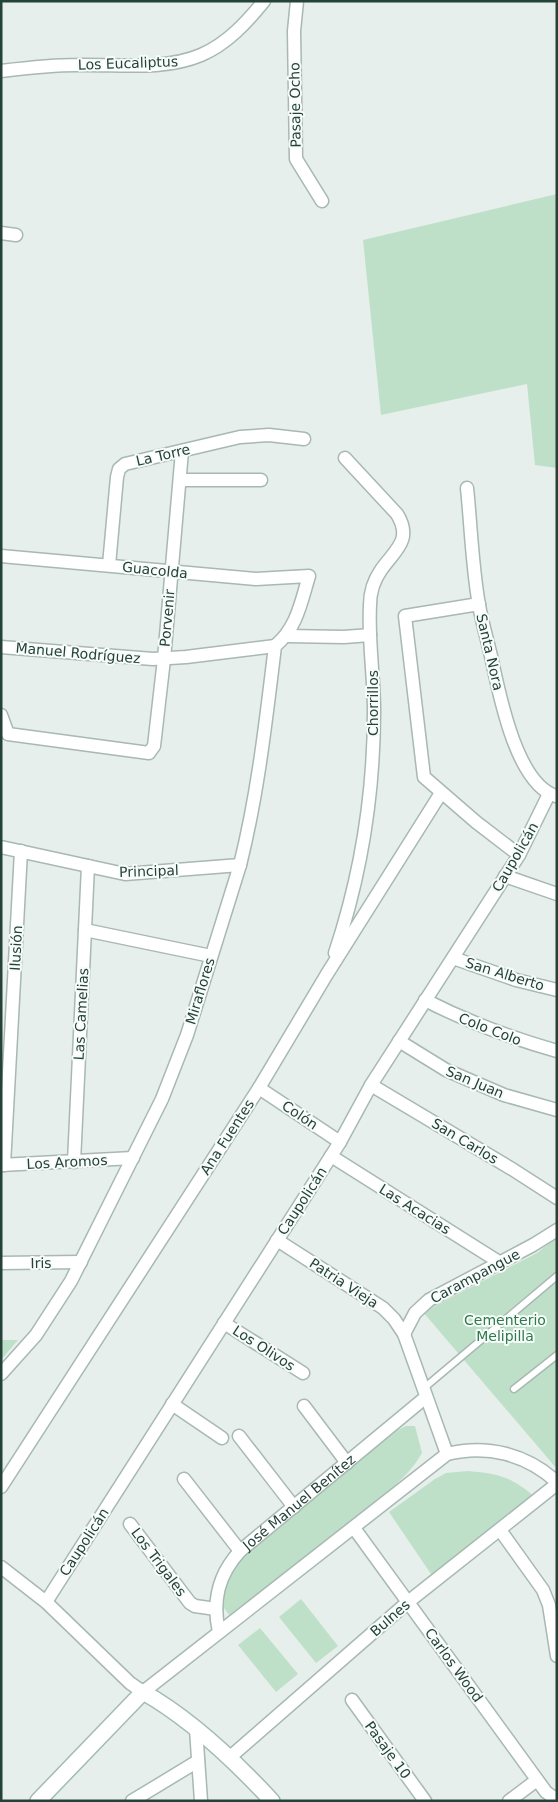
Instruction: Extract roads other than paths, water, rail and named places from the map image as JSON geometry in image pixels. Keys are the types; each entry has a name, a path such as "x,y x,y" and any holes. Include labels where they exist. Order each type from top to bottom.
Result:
{"street":[{"name":"Pasaje Ocho","path":"297,1 294,31 296,159 322,201"},
{"name":"Los Eucaliptus","path":"1,71 75,65 158,64 188,60 222,44 257,4"},
{"path":"1,233 16,236"},
{"name":"La Torre","path":"109,565 116,477 119,469 125,464 240,437 258,435 304,439"},
{"name":"Porvenir","path":"1,715 8,734 149,753 154,746 164,659 182,451"},
{"name":"Chorrillos","path":"328,974 354,888 367,811 374,712 370,605 374,584 380,571 399,548 402,542 403,529 400,518 394,510 345,458"},
{"path":"180,480 261,480"},
{"name":"Santa Nora","path":"467,488 479,604 503,710 511,734 531,775 553,795"},
{"name":"Guacolda","path":"1,556 256,579 309,576 295,622 286,636"},
{"path":"479,604 405,616 424,777 476,822 519,855"},
{"path":"275,646 286,636 335,637 370,635"},
{"name":"Manuel Rodríguez","path":"1,647 21,647 141,659 164,659 275,646"},
{"name":"Miraflores","path":"1,1374 48,1318 81,1262 162,1099 175,1067 240,866 258,780 275,646"},
{"name":"Ana Fuentes","path":"3,1480 259,1088 442,793"},
{"name":"Caupolicán","path":"46,1602 340,1142 371,1085 519,855 553,795"},
{"name":"Principal","path":"1,847 125,874 240,866"},
{"name":"Ilusión","path":"3,1165 21,851"},
{"name":"Las Camelias","path":"74,1162 88,866"},
{"path":"505,876 557,894"},
{"path":"85,930 211,956"},
{"name":"San Alberto","path":"453,958 516,980 557,990"},
{"name":"Colo Colo","path":"426,1000 456,1016 512,1038 557,1051"},
{"name":"San Juan","path":"399,1041 446,1070 504,1095 557,1110"},
{"name":"San Carlos","path":"371,1085 557,1198"},
{"name":"Colón","path":"259,1088 340,1142"},
{"name":"Las Acacias","path":"331,1156 499,1262"},
{"name":"Los Aromos","path":"3,1165 133,1158"},
{"name":"Carampangue","path":"404,1334 416,1313 429,1300 533,1245 557,1230"},
{"name":"Patria Vieja","path":"277,1240 383,1308 394,1319 404,1334 447,1454"},
{"name":"Iris","path":"1,1264 81,1262"},
{"name":"Los Olivos","path":"224,1323 303,1373"},
{"name":"José Manuel Benítez","path":"219,1632 216,1609 217,1592 225,1570 240,1551 346,1463 425,1393"},
{"path":"172,1404 222,1438"},
{"path":"304,1406 346,1463"},
{"path":"239,1436 294,1507"},
{"path":"38,1801 52,1795 143,1692 447,1454 478,1450 504,1453 533,1464 557,1483"},
{"path":"184,1479 240,1551"},
{"name":"Bulnes","path":"229,1758 408,1602 557,1483"},
{"name":"Los Trigales","path":"130,1524 190,1603 216,1609"},
{"name":"Carlos Wood","path":"354,1528 537,1780 546,1792 557,1800"},
{"path":"500,1530 543,1590 549,1604 557,1656"},
{"path":"1,1567 46,1602 130,1683 166,1705 196,1729 229,1758 272,1801"},
{"name":"Pasaje 10","path":"352,1700 425,1801"},
{"path":"196,1729 201,1801"},
{"path":"132,1801 198,1762"},
{"path":"509,1801 537,1780"}],"lane":[{"path":"425,1393 557,1276"},
{"path":"514,1389 557,1355"}],"park label":[{"name":"Cementerio Melipilla","path":"505,1328"}]}
